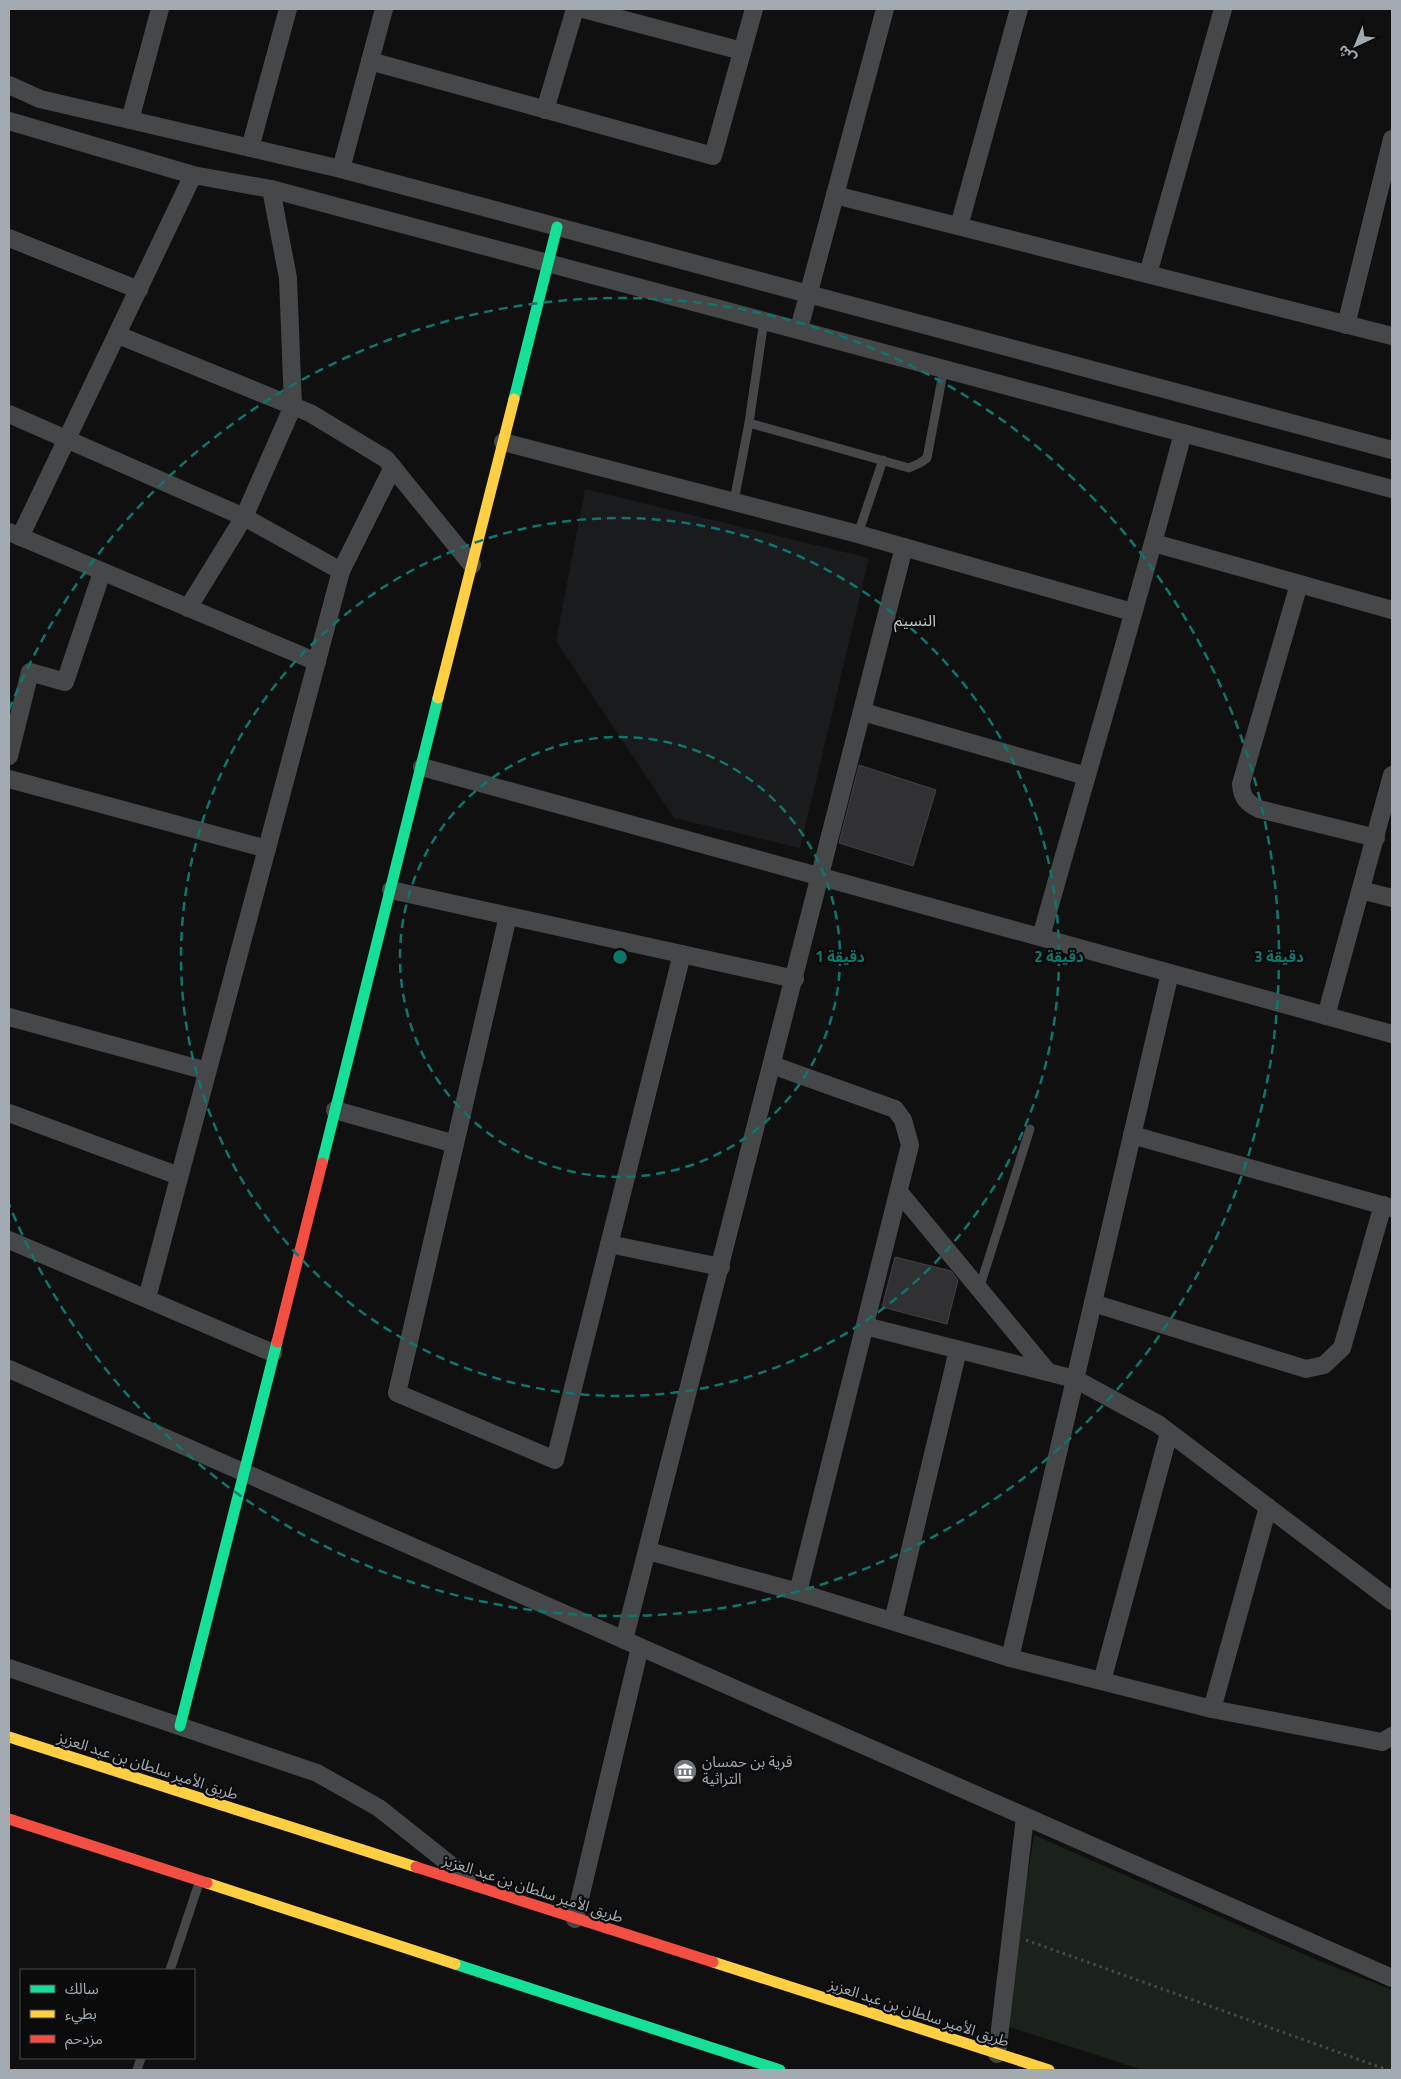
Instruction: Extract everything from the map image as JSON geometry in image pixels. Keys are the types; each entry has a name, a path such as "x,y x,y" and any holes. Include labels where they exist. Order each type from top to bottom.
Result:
{"main road":[{"path":"180,1726 557,227"},
{"name":"طريق الأمير سلطان بن عبد العزيز","path":"9,1738 1049,2070"},
{"path":"9,1811 44,1830"},
{"path":"9,1819 780,2070"}],"street":[{"path":"130,120 160,9"},
{"path":"250,148 288,9"},
{"path":"341,169 384,9"},
{"path":"546,110 575,9"},
{"path":"583,9 742,51"},
{"path":"370,61 713,156 754,9"},
{"path":"799,329 885,9"},
{"path":"959,226 1019,9"},
{"path":"1148,274 1223,9"},
{"path":"9,84 40,100 341,169 1392,450"},
{"path":"9,121 193,175 271,189 1392,489"},
{"path":"1346,324 1392,140"},
{"path":"193,175 67,439 15,535 317,662"},
{"path":"188,608 244,517 292,406 288,278 271,189"},
{"path":"835,195 1392,336"},
{"path":"9,238 139,290"},
{"path":"118,335 310,413 386,459 472,565"},
{"path":"9,414 244,517 341,571"},
{"path":"1041,937 1132,612 1154,543 1183,433"},
{"path":"503,442 858,534 1132,612"},
{"path":"147,1298 341,571 392,468"},
{"path":"1154,543 1392,610"},
{"path":"576,1918 632,1644 648,1551 904,548"},
{"path":"9,756 30,672 65,682 102,572"},
{"path":"1299,584 1241,784 1242,794 1248,804 1259,810 1376,838"},
{"path":"863,712 1086,776"},
{"path":"422,766 1392,1034"},
{"path":"1326,1016 1392,775"},
{"path":"9,779 267,849"},
{"path":"391,890 795,979"},
{"path":"1361,890 1392,898"},
{"path":"508,916 396,1393 555,1460 682,954"},
{"path":"1010,1658 1170,973"},
{"path":"9,1016 207,1072"},
{"path":"772,1066 895,1109 903,1120 910,1145 798,1592"},
{"path":"335,1110 455,1144"},
{"path":"9,1114 179,1176"},
{"path":"1093,1303 1306,1369 1324,1364 1342,1348 1388,1207 1132,1135"},
{"path":"899,1192 1048,1372"},
{"path":"9,1240 273,1353"},
{"path":"609,1244 721,1267"},
{"path":"865,1326 1075,1378 1158,1424 1392,1601"},
{"path":"893,1622 958,1350"},
{"path":"9,1370 1392,1978"},
{"path":"1102,1681 1169,1433"},
{"path":"1212,1709 1268,1507"},
{"path":"648,1551 798,1592 1010,1658 1212,1709 1382,1742 1392,1736"},
{"path":"9,1668 316,1773 379,1808 479,1888"},
{"path":"997,2054 1025,1817"}],"lane":[{"path":"734,501 749,423 764,320"},
{"path":"749,423 909,468 927,458 944,368"},
{"path":"858,534 883,460"},
{"path":"979,1289 1030,1129"},
{"path":"170,1969 199,1881"}],"path":[{"path":"1011,1935 1388,2070"}],"shaded area":[{"path":"585,489 869,558 800,848 674,818 556,641"},
{"path":"1034,1835 1317,1960 1392,1990 1392,2070 1143,2070 1003,2025"}],"building":[{"path":"859,765 936,790 913,866 839,843"},
{"path":"895,1257 951,1271 958,1280 947,1324 882,1307"}],"traffic: fast":[{"path":"514,399 557,227"},
{"path":"322,1163 438,698"},
{"path":"180,1726 277,1342"},
{"path":"455,1964 780,2070"}],"traffic: slow":[{"path":"438,698 514,399"},
{"path":"9,1737 416,1867"},
{"path":"207,1883 455,1964"},
{"path":"713,1962 1049,2070"}],"traffic: jam":[{"path":"277,1342 322,1163"},
{"path":"9,1819 207,1883"},
{"path":"416,1867 713,1962"}],"place":[{"name":"قرية بن حمسان التراثية","path":"685,1771"}],"district":[{"name":"النسيم","path":"915,620"}]}
